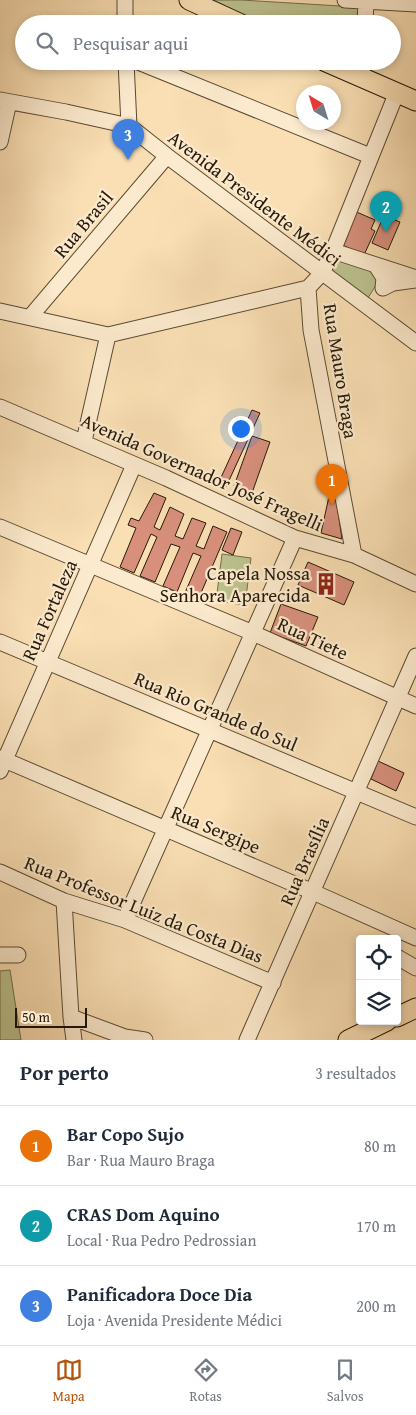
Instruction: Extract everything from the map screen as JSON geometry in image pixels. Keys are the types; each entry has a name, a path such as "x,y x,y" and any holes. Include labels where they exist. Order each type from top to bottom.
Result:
{"main road":[{"path":"189,0 222,15"},
{"path":"363,70 397,92 416,101"},
{"path":"401,1015 416,1008"},
{"path":"348,1040 379,1025"}],"street":[{"path":"125,0 125,15"},
{"path":"345,0 416,4"},
{"path":"365,15 366,1"},
{"path":"126,70 129,126"},
{"path":"158,70 370,156"},
{"name":"Rua Mauro Braga","path":"354,555 311,330 308,288 322,273 333,251 397,92"},
{"path":"0,142 4,101"},
{"name":"Avenida Presidente Médici","path":"4,101 129,126 166,156 416,343"},
{"name":"Rua Brasil","path":"30,317 166,156"},
{"path":"333,251 416,279"},
{"path":"377,267 384,278 383,288"},
{"path":"368,307 383,288 393,283 416,279"},
{"path":"0,311 108,335 308,288"},
{"path":"84,441 108,335"},
{"name":"Avenida Governador José Fragelli","path":"0,407 84,441 295,538 354,555 416,584"},
{"name":"Rua Fortaleza","path":"2,763 134,465"},
{"name":"Rua Tiete","path":"0,527 253,633 416,706"},
{"path":"125,920 295,538"},
{"name":"Rua Rio Grande do Sul","path":"0,642 416,817"},
{"name":"Rua Brasília","path":"248,1040 416,656"},
{"name":"Rua Sergipe","path":"2,763 313,892 391,934 416,938"},
{"name":"Rua Professor Luiz da Costa Dias","path":"0,872 64,901 125,920 272,983"},
{"path":"64,901 74,1040"},
{"path":"0,955 18,955"},
{"path":"401,959 416,968"},
{"path":"71,1017 125,1037 145,1040"}],"green space":[{"path":"200,0 241,0 357,7 362,12 362,15 234,15"},
{"path":"333,258 404,278 378,282 366,301 330,272"},
{"path":"222,554 251,558 245,605 216,601"},
{"path":"10,970 21,1040 0,1040 0,971"}],"building":[{"path":"352,210 375,220 371,229 375,231 364,255 340,244"},
{"path":"385,213 400,222 388,250 372,243"},
{"path":"252,410 260,413 226,487 218,484"},
{"path":"252,436 270,442 252,493 234,486"},
{"path":"333,478 342,539 321,533"},
{"path":"154,493 166,498 154,527 160,530 170,507 184,514 175,536 183,539 192,518 206,523 196,546 204,549 213,526 227,532 198,600 184,595 201,556 193,553 177,592 163,586 180,547 171,544 155,582 140,576 157,537 151,534 134,573 120,567 136,528 128,525 131,518 139,521"},
{"path":"231,528 242,532 233,555 222,550"},
{"name":"Capela Nossa Senhora Aparecida","path":"308,562 354,582 344,605 298,585"},
{"path":"281,604 318,617 306,646 270,633"},
{"path":"378,761 404,773 396,791 371,779"}],"place":[{"name":"Panificadora Doce Dia","path":"128,160"},
{"name":"CRAS Dom Aquino","path":"386,232"},
{"name":"Bar Copo Sujo","path":"332,505"},
{"name":"Capela Nossa Senhora Aparecida","path":"326,584"}]}
